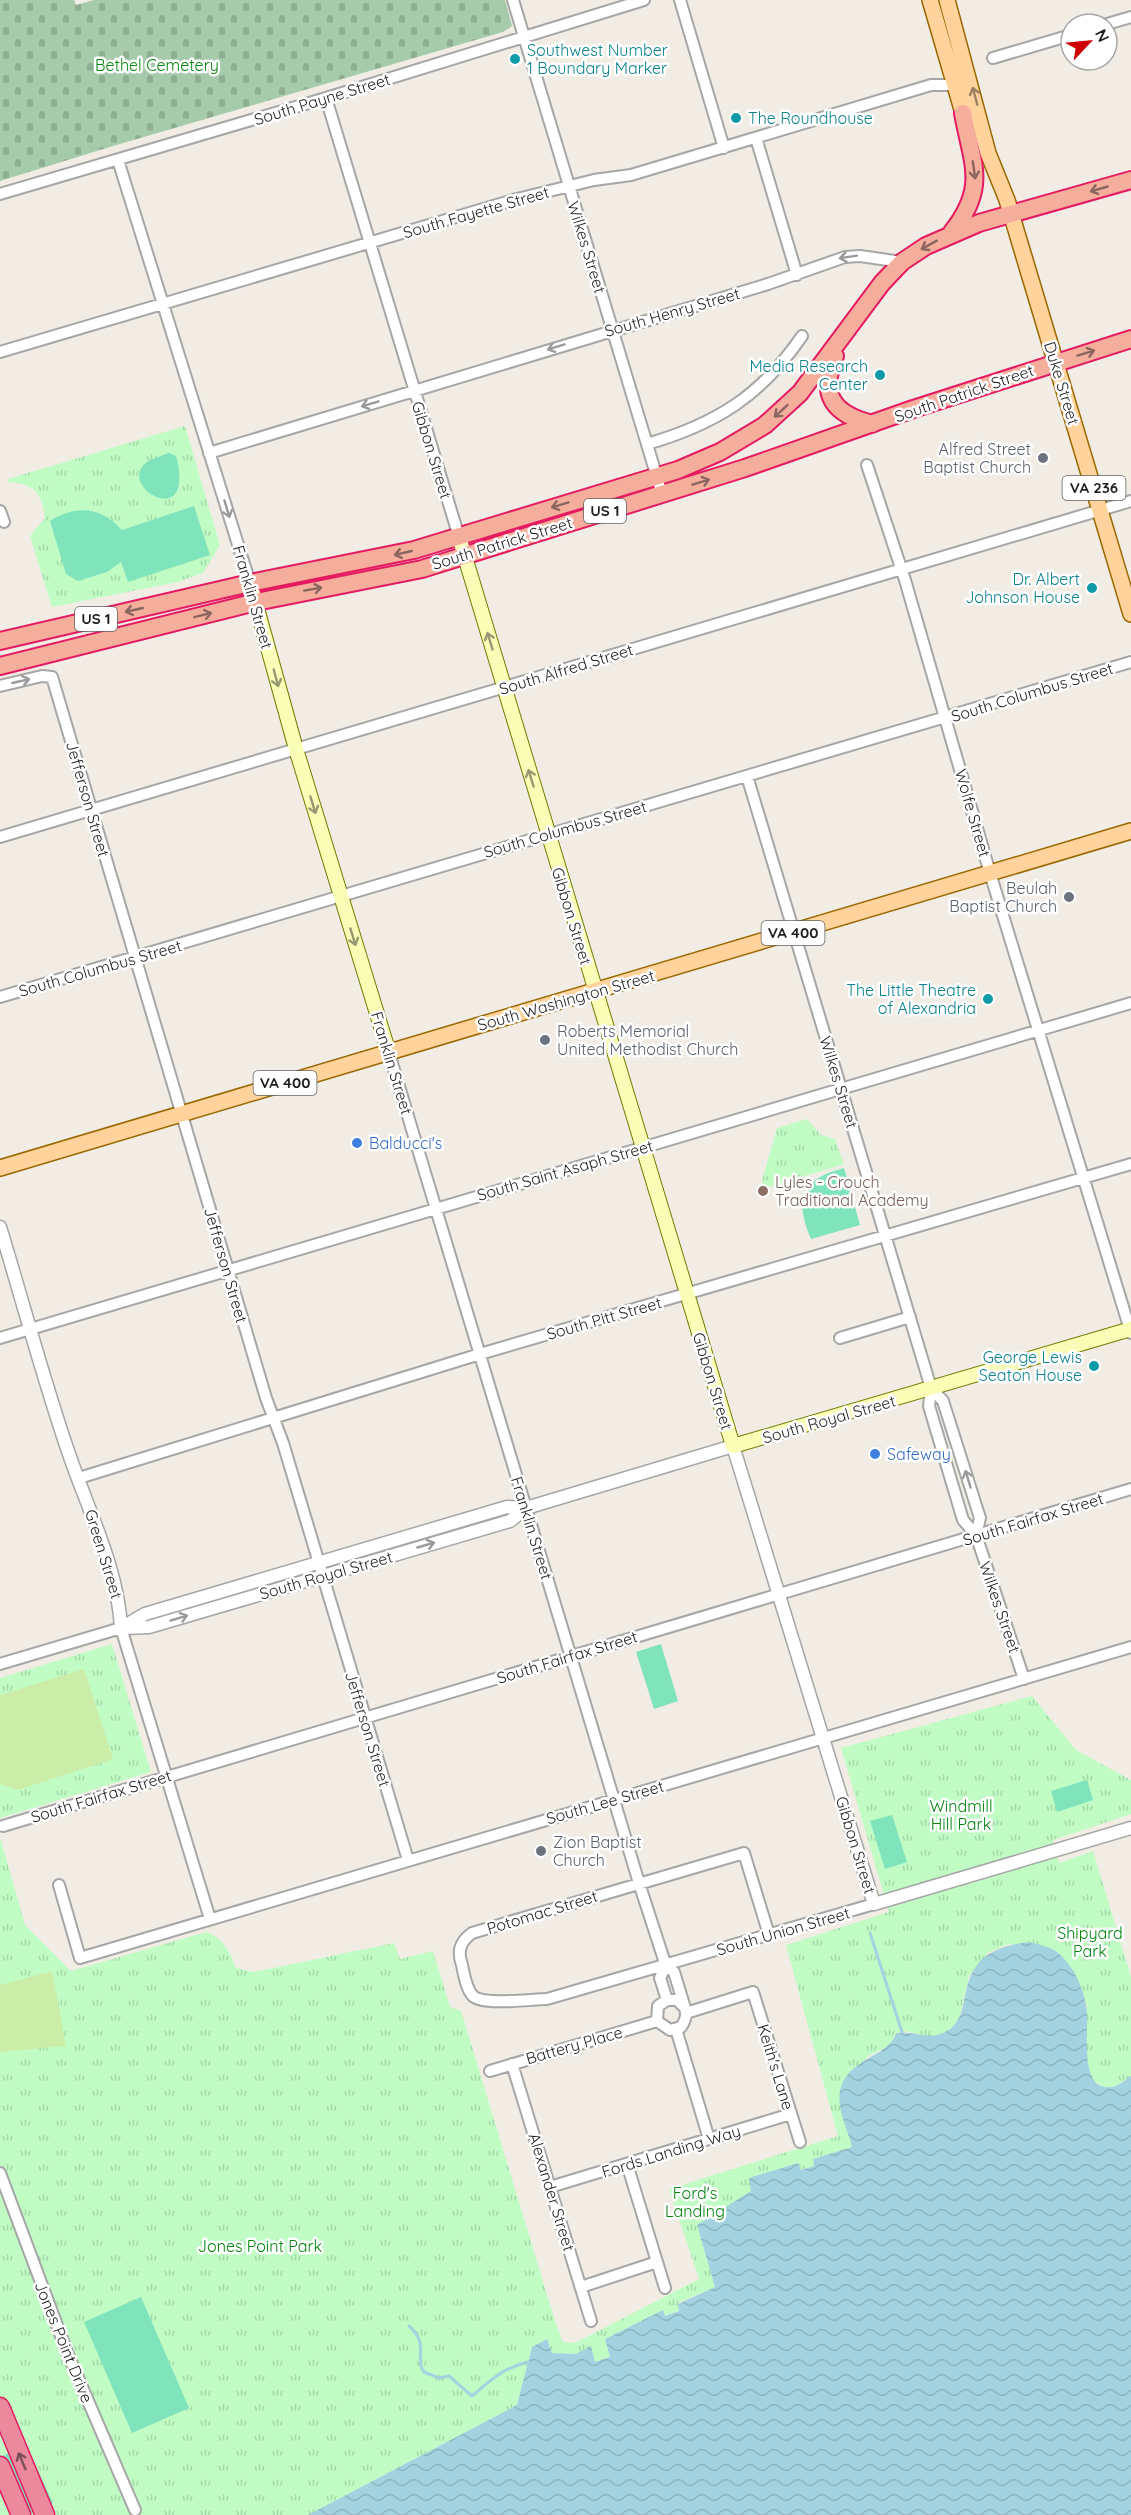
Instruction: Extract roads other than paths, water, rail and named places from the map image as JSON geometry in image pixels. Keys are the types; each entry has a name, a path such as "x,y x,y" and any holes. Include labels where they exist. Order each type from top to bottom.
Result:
{"highway":[{"path":"952,232 967,212 975,183 963,112"},
{"name":"US 1","path":"902,262 952,232 1131,180"},
{"name":"South Patrick Street","path":"0,641 250,583 359,563 459,537 656,476 720,452 765,425 800,393 843,333 882,283 902,262"},
{"path":"843,333 827,381 829,393 834,404 848,416 872,424"},
{"name":"South Patrick Street","path":"0,666 307,590 383,578 464,555 662,494 1131,339"},
{"path":"0,2407 45,2515"},
{"path":"0,2466 21,2515"}],"main road":[{"name":"Duke Street","path":"930,0 963,112 988,153"},
{"name":"Duke Street","path":"947,0 988,153 1011,214 1131,614"},
{"name":"Gibbon Street","path":"459,537 641,1147 734,1446"},
{"name":"Franklin Street","path":"250,583 296,749 389,1053"},
{"name":"South Washington Street","path":"0,1168 1131,831"},
{"name":"South Royal Street","path":"734,1446 1131,1330"}],"street":[{"name":"Wilkes Street","path":"513,0 662,494"},
{"name":"South Payne Street","path":"0,194 326,98 644,0"},
{"path":"680,0 724,148"},
{"path":"993,58 1059,39"},
{"name":"South Fayette Street","path":"0,352 569,185 631,175 903,93 932,85 955,85"},
{"name":"Gibbon Street","path":"326,98 459,537"},
{"path":"756,138 797,275"},
{"name":"Franklin Street","path":"118,160 250,583"},
{"name":"South Henry Street","path":"209,453 797,275 845,257 860,255 902,262"},
{"path":"647,444 703,425 737,405 775,373 802,336"},
{"name":"Wolfe Street","path":"867,465 901,568 990,873 1131,1330"},
{"name":"South Alfred Street","path":"0,837 1131,501"},
{"path":"0,511 3,522"},
{"name":"South Columbus Street","path":"0,997 1131,663"},
{"name":"Jefferson Street","path":"0,686 42,676 52,677 78,758 91,810 272,1420 283,1443 408,1860"},
{"name":"Wilkes Street","path":"747,776 931,1388 929,1406 963,1520 976,1535 1024,1678"},
{"name":"South Saint Asaph Street","path":"0,1338 1131,1003"},
{"name":"Franklin Street","path":"389,1053 639,1883 666,1966 674,1972 686,2010"},
{"name":"South Pitt Street","path":"79,1478 480,1354 1131,1164"},
{"name":"Green Street","path":"0,1227 69,1456 79,1478 120,1606 121,1628 210,1919"},
{"path":"840,1338 910,1317"},
{"name":"Wilkes Street","path":"931,1388 943,1401 980,1518 976,1535"},
{"name":"Gibbon Street","path":"734,1446 874,1904"},
{"name":"South Royal Street","path":"0,1664 121,1628 145,1614 319,1562 507,1507 526,1508 734,1446"},
{"name":"South Fairfax Street","path":"3,1826 167,1778 186,1769 365,1718 1131,1489"},
{"name":"South Royal Street","path":"121,1628 149,1627 510,1521 526,1508"},
{"name":"South Lee Street","path":"59,1885 80,1958 1131,1647"},
{"name":"South Union Street","path":"459,1956 472,1995 480,1999 505,2001 547,1999 1131,1828"},
{"name":"Potomac Street","path":"459,1956 464,1939 472,1932 744,1852 769,1935"},
{"name":"Franklin Street","path":"666,1966 660,1978 667,2000"},
{"name":"Keith's Lane","path":"686,2010 753,1992 800,2142"},
{"path":"667,2000 677,2000 686,2010 684,2023 676,2029 664,2028 657,2021 658,2006 667,2000"},
{"name":"Battery Place","path":"490,2071 657,2021"},
{"path":"676,2029 709,2139"},
{"name":"Alexander Street","path":"512,2064 591,2321"},
{"name":"Fords Landing Way","path":"550,2187 791,2114"},
{"path":"627,2164 665,2288"},
{"name":"Jones Point Drive","path":"0,2173 67,2352 135,2510"},
{"path":"581,2287 657,2262"}],"water":[{"path":"1028,1942 1054,1950 1071,1967 1079,1982 1086,2005 1087,2055 1093,2079 1100,2085 1114,2087 1131,2076 1131,2515 308,2515 517,2405 532,2347 547,2339 552,2353 576,2354 591,2346 595,2362 610,2357 605,2339 663,2310 665,2316 679,2311 678,2304 715,2287 697,2225 751,2191 749,2178 798,2163 801,2170 814,2166 813,2159 852,2147 840,2106 840,2090 845,2078 853,2069 891,2042 896,2033 933,2036 945,2032 956,2024 973,1971 984,1958 1001,1948"}],"waterway":[{"path":"870,1933 902,2032"},
{"path":"409,2326 419,2339 420,2362 424,2372 439,2378 449,2376 472,2396 505,2371 529,2362"}],"place":[{"name":"Southwest Number 1 Boundary Marker","path":"515,59"},
{"name":"The Roundhouse","path":"736,118"},
{"name":"Media Research Center","path":"880,375"},
{"name":"Alfred Street Baptist Church","path":"1043,458"},
{"name":"Dr. Albert Johnson House","path":"1092,588"},
{"name":"Beulah Baptist Church","path":"1069,897"},
{"name":"The Little Theatre of Alexandria","path":"988,999"},
{"name":"Roberts Memorial United Methodist Church","path":"545,1040"},
{"name":"Balducci's","path":"357,1143"},
{"name":"Lyles - Crouch Traditional Academy","path":"763,1191"},
{"name":"George Lewis Seaton House","path":"1094,1366"},
{"name":"Safeway","path":"875,1454"},
{"name":"Zion Baptist Church","path":"541,1851"}],"park label":[{"name":"Bethel Cemetery","path":"157,65"},
{"name":"Windmill Hill Park","path":"961,1815"},
{"name":"Shipyard Park","path":"1090,1942"},
{"name":"Ford's Landing","path":"695,2202"},
{"name":"Jones Point Park","path":"260,2246"}]}
